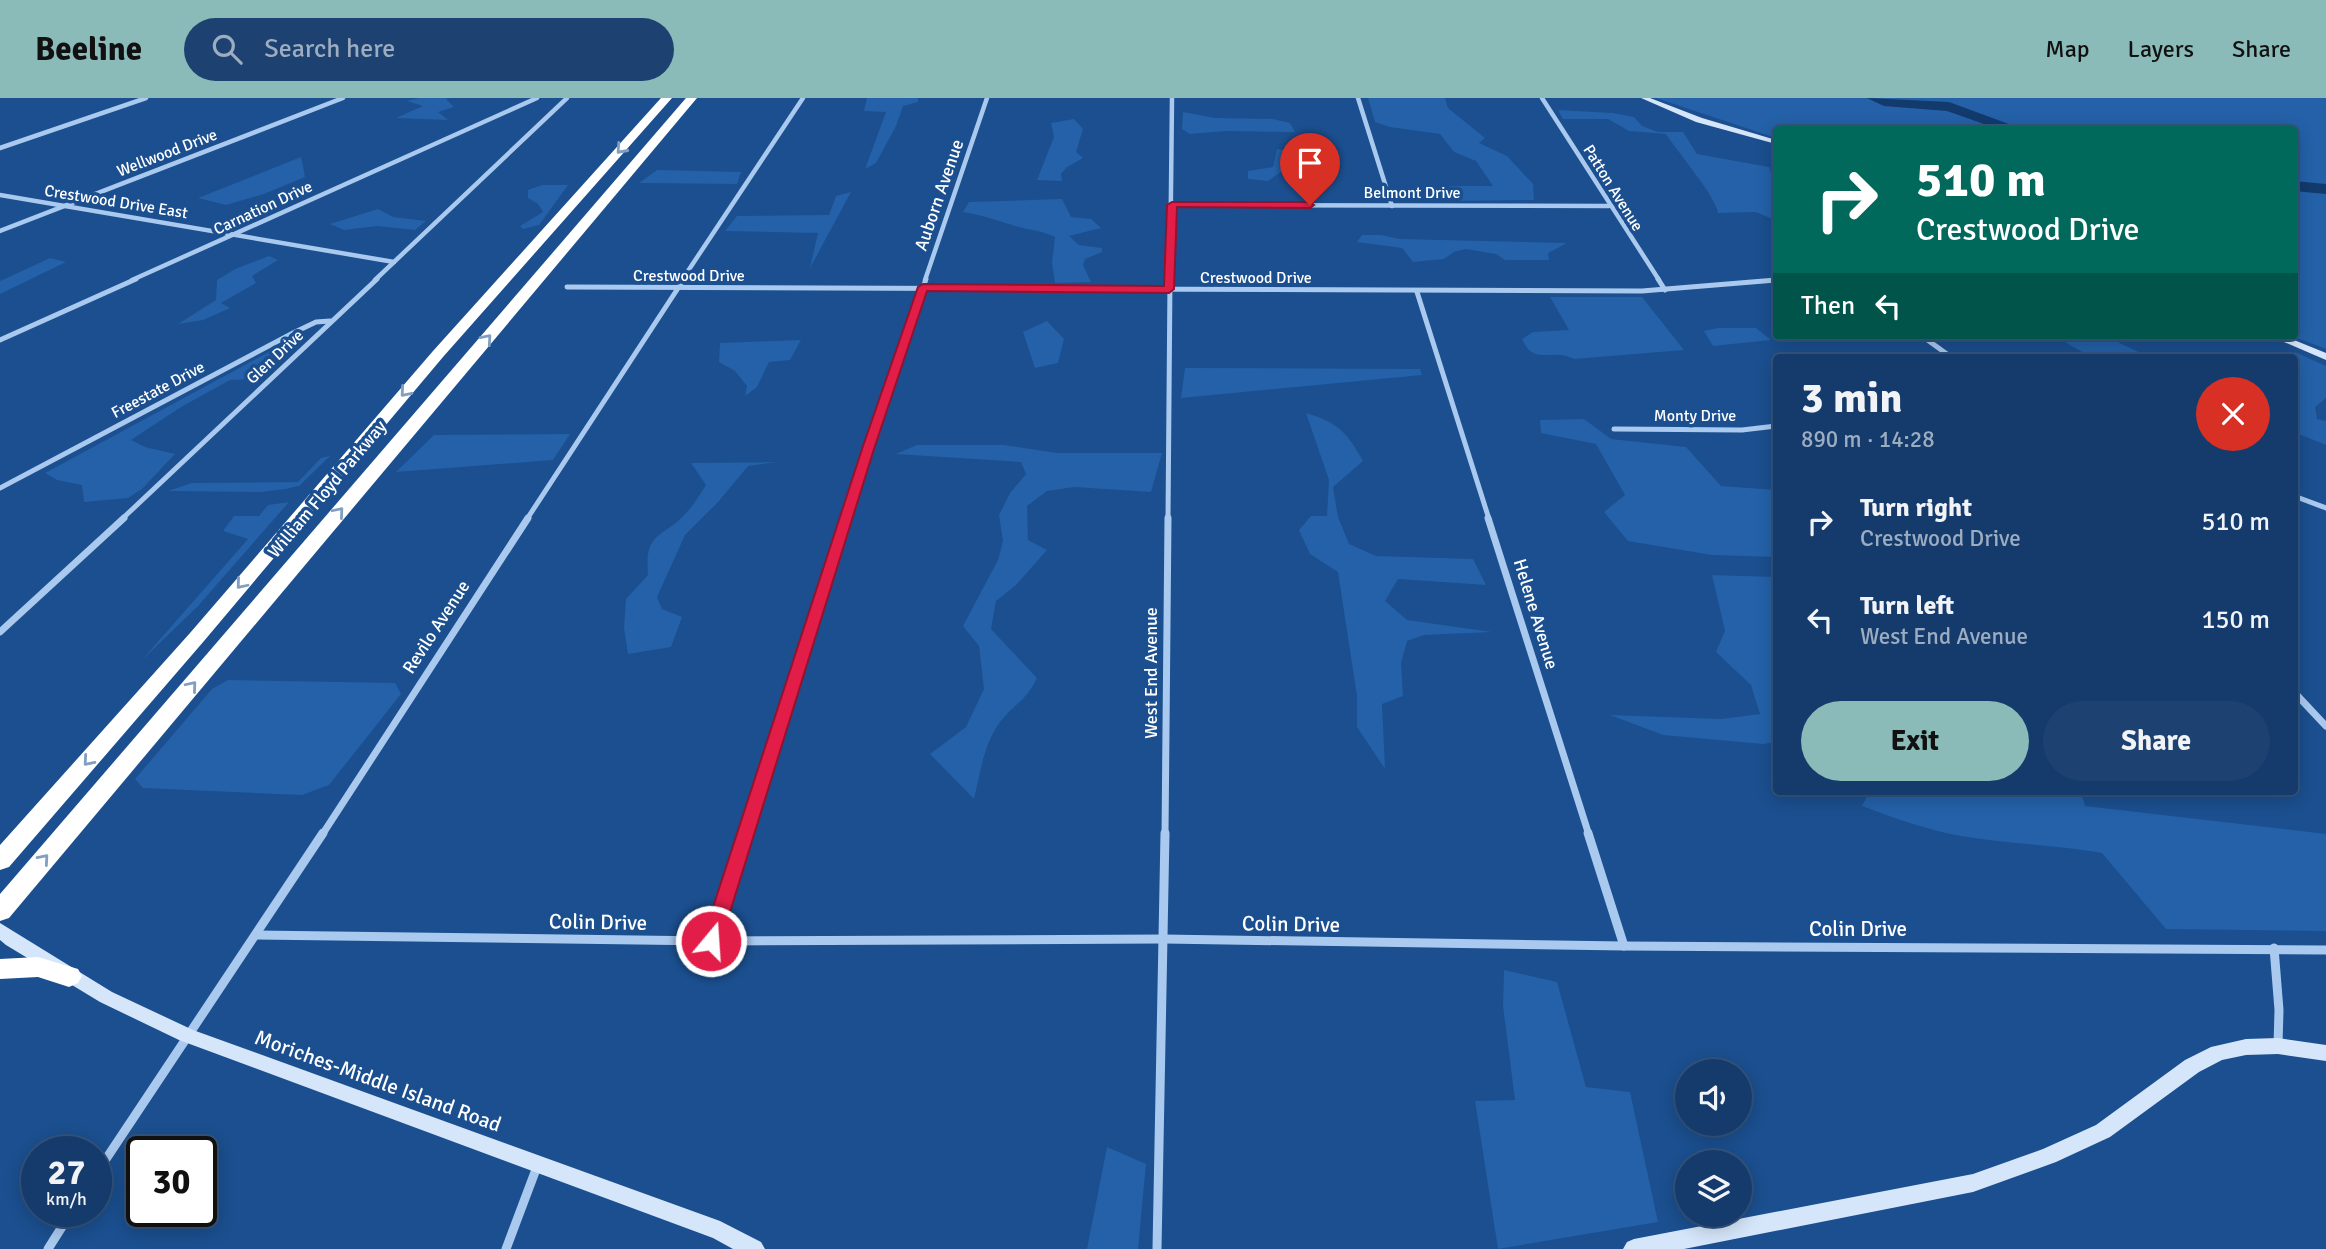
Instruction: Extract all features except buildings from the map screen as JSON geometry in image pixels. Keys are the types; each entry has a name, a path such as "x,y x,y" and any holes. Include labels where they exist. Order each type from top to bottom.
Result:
{"highway":[{"name":"William Floyd Parkway","path":"0,861 430,364 667,98"},
{"name":"William Floyd Parkway","path":"0,911 692,98"},
{"path":"0,845 50,805"},
{"path":"0,970 38,967 69,976"}],"main road":[{"path":"1644,98 1699,120 1773,141"},
{"path":"2285,340 2326,357"},
{"name":"Moriches-Middle Island Road","path":"0,930 106,997 186,1035 720,1231 754,1249"},
{"path":"1634,1249 1973,1183 2049,1156 2103,1131 2205,1058 2246,1047 2278,1046 2326,1053"}],"street":[{"path":"0,148 146,98"},
{"name":"Wellwood Drive","path":"0,232 343,98"},
{"name":"Carnation Drive","path":"0,340 537,98"},
{"name":"Glen Drive","path":"0,632 136,508 567,98"},
{"name":"Revilo Avenue","path":"112,1149 186,1035 256,935 675,289 803,98"},
{"name":"Auborn Avenue","path":"711,941 868,449 987,98"},
{"name":"West End Avenue","path":"1157,1249 1164,939 1172,98"},
{"path":"1358,98 1392,206"},
{"name":"Patton Avenue","path":"1542,98 1665,290"},
{"name":"Crestwood Drive East","path":"0,195 394,262"},
{"name":"Belmont Drive","path":"1172,205 1609,206"},
{"name":"Crestwood Drive","path":"567,287 1417,292 1665,290 1773,280"},
{"name":"Helene Avenue","path":"1417,292 1624,946"},
{"name":"Freestate Drive","path":"0,488 293,333 316,322 330,321"},
{"path":"1928,340 1947,354"},
{"name":"Monty Drive","path":"1614,429 1742,430 1773,426"},
{"path":"2298,498 2326,508"},
{"path":"2298,696 2326,726"},
{"name":"Colin Drive","path":"256,935 711,941 1164,939 1624,946 2326,950"},
{"path":"2274,948 2278,1046"},
{"path":"506,1249 538,1163"},
{"path":"48,1249 62,1227"}],"shaded area":[{"path":"419,98 449,98 446,99 454,107 438,112 448,120 396,118 423,106 407,101"},
{"path":"867,98 918,98 918,102 903,106 896,126 876,163 865,169 886,112 864,111"},
{"path":"1368,98 1445,98 1448,108 1485,138 1479,143 1507,156 1533,184 1534,200 1453,201 1449,186 1493,186 1476,161 1454,152 1440,134 1390,127 1375,122"},
{"path":"1656,98 2326,98 2326,349 2298,338 2298,126 1773,126 1773,137"},
{"path":"1558,110 1634,117 1642,126 1658,132 1683,132 1697,154 1769,167 1773,176 1773,219 1755,212 1718,213 1703,185 1666,134 1629,131 1608,119 1563,119"},
{"path":"1183,112 1215,118 1273,119 1290,123 1295,132 1226,131 1190,134 1182,129"},
{"path":"1074,119 1083,129 1076,152 1083,158 1067,167 1061,174 1062,181 1037,180 1054,137 1051,123"},
{"path":"1277,149 1290,151 1302,163 1288,167 1268,181 1248,179 1248,171 1273,167"},
{"path":"301,157 305,177 264,194 226,205 198,198"},
{"path":"657,170 741,172 737,184 639,183"},
{"path":"542,185 568,185 539,225 523,229 520,226 543,212 538,204 528,198 528,190"},
{"path":"851,192 810,268 818,233 725,231 737,216 829,215 836,196"},
{"path":"1062,199 1071,217 1091,219 1101,228 1069,236 1079,245 1102,248 1102,252 1085,259 1083,265 1091,282 1055,283 1052,263 1055,237 963,212 969,202"},
{"path":"378,209 393,217 426,221 415,230 377,226 344,230 330,224"},
{"path":"1362,235 1400,239 1567,243 1548,253 1549,260 1505,260 1496,254 1466,249 1454,252 1444,259 1413,262 1402,248 1357,242"},
{"path":"269,256 278,260 252,276 256,283 221,303 230,308 203,320 178,324 216,300 217,280 235,269"},
{"path":"50,258 66,262 0,294 0,281"},
{"path":"1550,297 1642,297 1684,350 1574,359 1532,352 1522,339 1533,332 1569,330"},
{"path":"1047,321 1064,339 1058,363 1035,368 1023,332"},
{"path":"1718,328 1756,328 1771,340 1713,346 1704,331"},
{"path":"301,339 298,347 257,379 230,380 181,407 131,440 145,447 175,454 142,489 128,498 84,502 82,485 57,480 45,473 282,345"},
{"path":"801,340 790,360 769,362 757,387 745,396 747,386 735,371 719,362 720,343"},
{"path":"2052,340 2113,340 2143,354 2086,354 2065,342"},
{"path":"2295,352 2326,366 2326,398 2315,407 2317,419 2326,421 2326,445 2298,434 2298,354 2292,354"},
{"path":"1185,368 1420,369 1422,375 1181,398"},
{"path":"1306,413 1333,424 1346,435 1363,461 1333,487 1338,517 1349,544 1376,556 1473,559 1486,585 1398,579 1385,601 1407,620 1492,632 1424,635 1407,641 1401,663 1403,696 1382,704 1385,769 1357,727 1357,696 1338,572 1310,554 1299,530 1311,516 1327,516 1329,480"},
{"path":"1584,419 1611,439 1686,447 1721,486 1773,490 1773,557 1712,555 1628,541 1604,512 1625,495 1596,444 1541,433 1540,420"},
{"path":"570,434 553,460 396,472 434,435"},
{"path":"917,445 1004,445 1057,453 1162,453 1151,492 1074,487 1047,491 1027,506 1028,540 1047,550 1016,585 996,601 991,629 1037,678 1028,693 1003,719 993,734 974,799 930,754 966,727 984,689 979,646 963,626 998,560 1003,541 999,515 1010,493 1026,474 1021,462 896,454"},
{"path":"330,456 299,486 261,492 168,491 192,483 298,482 321,458"},
{"path":"777,462 748,466 719,501 685,535 657,597 662,609 682,617 671,647 628,654 624,628 626,599 648,575 652,542 686,513 706,485 691,463"},
{"path":"289,502 198,606 141,661 248,539 223,531 234,516 259,516 268,505"},
{"path":"1712,575 1773,577 1773,742 1763,744 1663,735 1610,715 1721,719 1760,714 1751,685 1716,652 1725,631"},
{"path":"228,680 395,683 401,694 329,785 302,795 143,788 135,779 212,689"},
{"path":"1868,795 2082,795 2085,806 2326,834 2326,931 2166,929 2102,853 1961,836 1862,806"},
{"path":"1504,970 1557,982 1586,1087 1630,1092 1658,1222 1498,1249 1475,1101 1515,1100 1503,1006"},
{"path":"1107,1147 1146,1164 1138,1249 1087,1249"}],"waterway":[{"path":"1874,98 1884,102 1949,107 2006,126"},
{"path":"2298,186 2326,189"}],"route":[{"path":"711,941 868,449 923,287 1169,289 1172,205 1310,205"}]}
